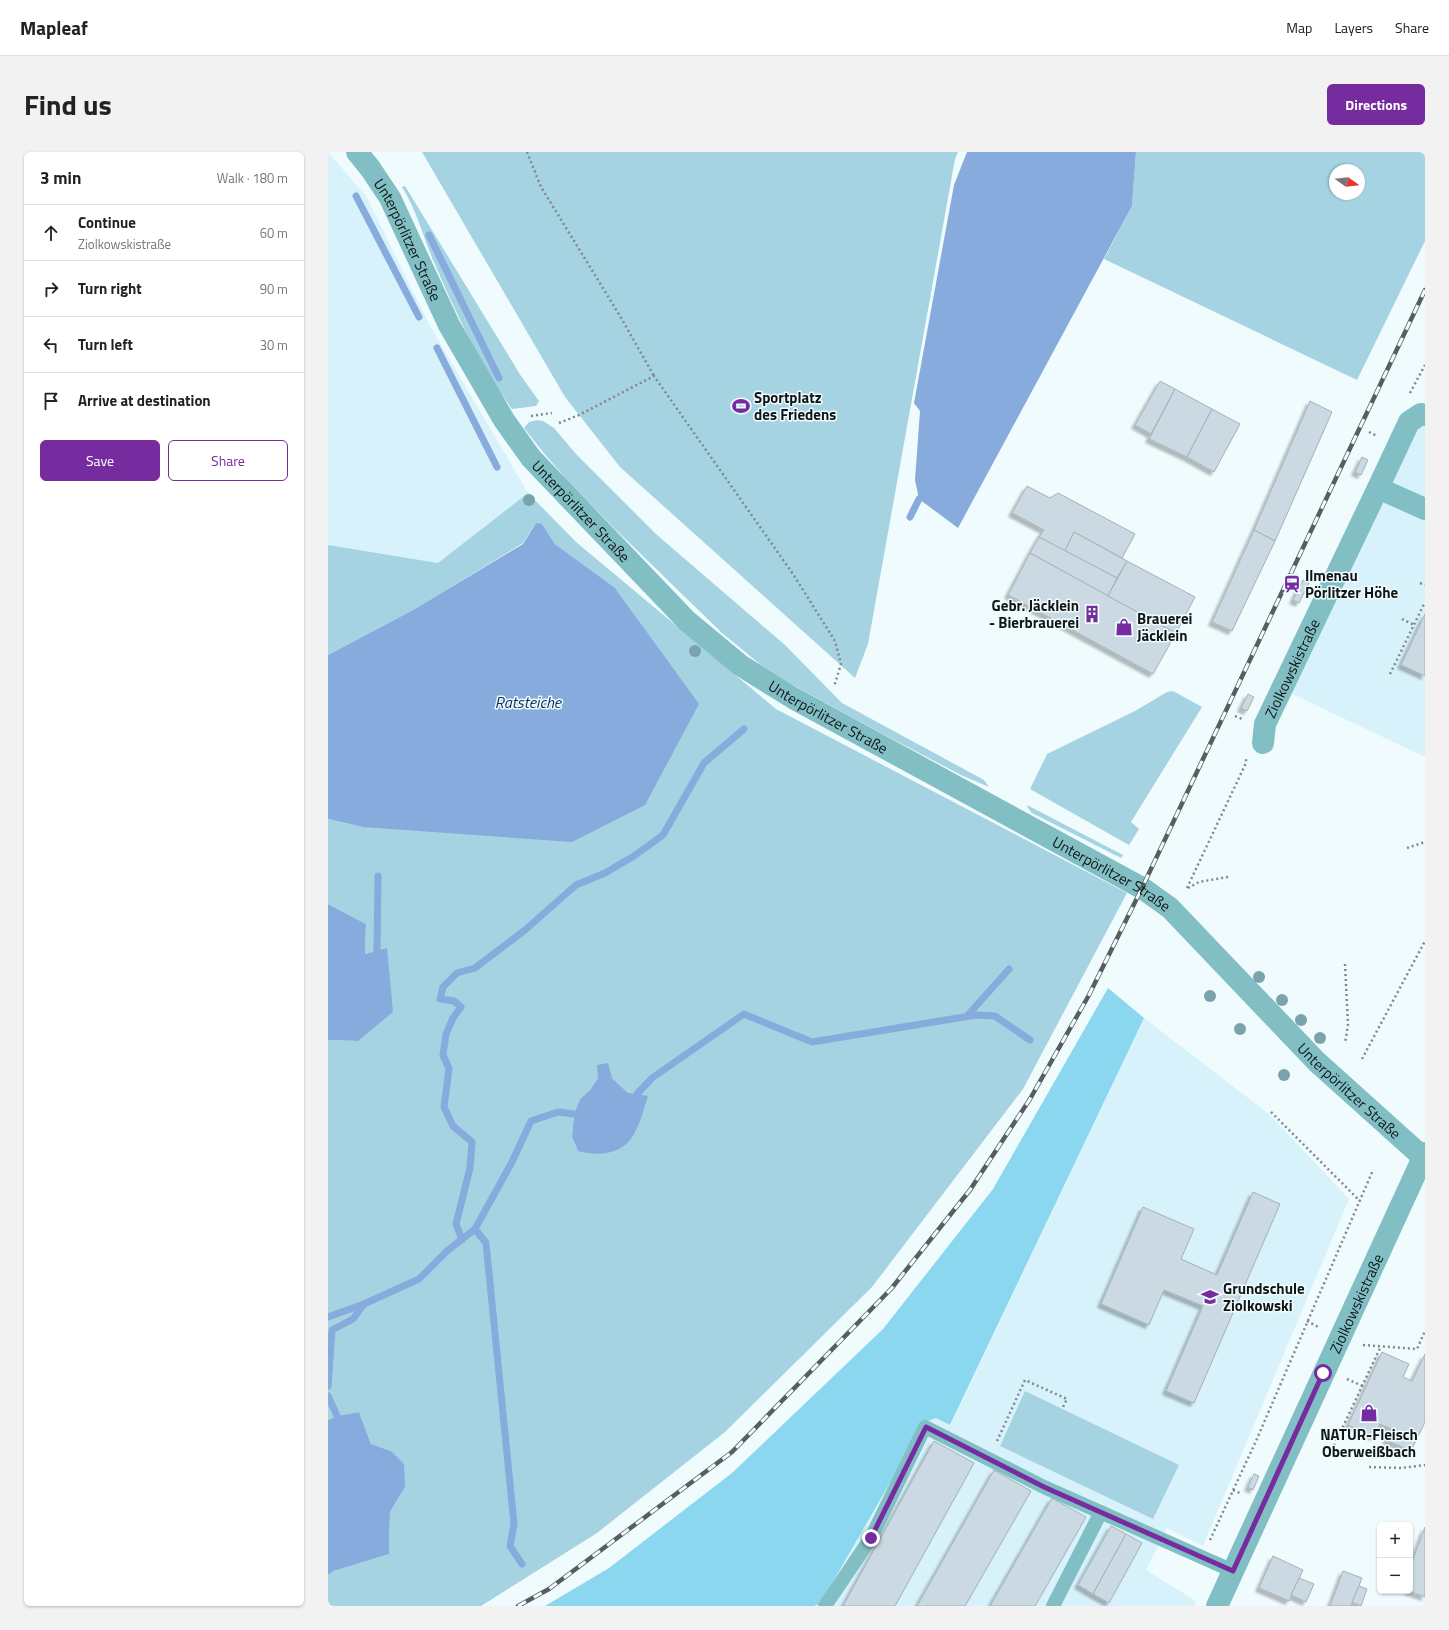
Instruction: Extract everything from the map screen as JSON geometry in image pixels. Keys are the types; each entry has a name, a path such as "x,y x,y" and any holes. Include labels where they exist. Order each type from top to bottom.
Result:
{"street":[{"name":"Unterpörlitzer Straße","path":"357,152 370,168 390,198 449,325 504,420 531,458 687,621 740,666 793,698 1142,888 1170,908 1317,1062 1424,1156"},
{"name":"Ziolkowskistraße","path":"1263,743 1265,724 1409,422 1421,414 1425,415"},
{"path":"1378,488 1425,510"},
{"name":"Ziolkowskistraße","path":"1217,1606 1424,1156"}],"lane":[{"path":"825,1606 871,1538 926,1427 1044,1487 1233,1571"},
{"path":"1053,1606 1101,1512"}],"path":[{"path":"527,152 541,187 620,316 654,376 793,574 835,642 841,664 834,687"},
{"path":"559,423 579,415 654,376"},
{"path":"1420,583 1425,585"},
{"path":"1390,674 1425,602"},
{"path":"1402,619 1414,625"},
{"path":"1228,877 1199,882 1187,888 1246,763"},
{"path":"1407,848 1425,842"},
{"path":"1362,1059 1425,941"},
{"path":"1345,964 1348,1026 1345,1042"},
{"path":"1271,1112 1360,1201"},
{"path":"1202,1557 1256,1440 1373,1170"},
{"path":"1307,1321 1355,1345 1417,1349 1425,1331"},
{"path":"1332,1450 1364,1387 1381,1346"},
{"path":"989,1459 1025,1380 1066,1399 1062,1409"},
{"path":"1369,1467 1401,1468 1425,1465"}],"shaded area":[{"path":"328,152 366,196 429,324 528,493 438,563 328,545"},
{"name":"Sportplatz des Friedens","path":"422,152 958,152 955,159 868,644 855,678 620,467 565,397"},
{"path":"1136,152 1425,152 1425,241 1357,380 1104,259 1132,206"},
{"path":"405,186 521,376 539,401 536,406 512,409 478,356 441,279 415,213 402,187"},
{"path":"1425,410 1425,757 1288,692"},
{"path":"537,420 543,421 554,428 576,454 657,535 785,645 842,703 984,780 989,787 961,775 879,732 793,685 761,665 722,633 568,481 524,428 529,422"},
{"path":"528,493 576,542 776,709 1127,893 1023,1089 872,1287 725,1432 597,1533 481,1606 328,1606 328,1575 334,1571 389,1554 390,1512 405,1487 391,1451 371,1444 359,1412 337,1416 328,1420 328,1040 358,1041 387,949 365,954 366,924 328,904 328,819 363,827 614,587 555,544 542,524 535,524 523,543 413,610 328,655 328,545 438,563","holes":["598,1078 612,1078 628,1093 578,1151 572,1137 574,1114 580,1099 590,1090"]},
{"path":"1173,691 1202,707 1131,822 1139,829 1129,845 1030,789 1047,754 1135,711 1167,692"},
{"path":"1027,805 1123,855 1121,858 1032,813"},
{"path":"1108,988 1144,1018 950,1425 936,1418 925,1422 820,1604 814,1606 545,1606 609,1568 732,1473 883,1329 993,1189"},
{"path":"1144,1018 1269,1114 1349,1199 1203,1546 1167,1528 1146,1570 1196,1601 1194,1606 818,1606 925,1421 936,1418 951,1425"},
{"path":"1025,1391 1179,1465 1153,1519 1000,1446"}],"water":[{"path":"967,152 1136,152 1132,206 958,528 919,499 915,480 920,411 914,403 954,185"},
{"name":"Ratsteiche","path":"536,523 542,524 555,544 614,587 699,704 645,805 572,842 363,827 328,819 328,655 413,610 523,544"},
{"path":"328,904 366,924 365,954 387,948 393,1012 358,1041 328,1040"},
{"path":"608,1063 612,1078 628,1093 648,1096 641,1119 631,1139 618,1149 611,1152 595,1154 578,1151 572,1137 574,1114 580,1099 590,1090 598,1078 597,1065"},
{"path":"359,1412 371,1444 391,1451 404,1464 405,1487 390,1512 389,1554 334,1571 328,1575 328,1420 337,1416"}],"building":[{"path":"1160,381 1175,389 1151,434 1135,425"},
{"path":"1175,389 1212,409 1187,457 1149,439"},
{"path":"1310,401 1332,412 1275,541 1254,530"},
{"path":"1212,409 1240,424 1214,472 1187,457"},
{"path":"1362,457 1368,460 1361,475 1355,472"},
{"path":"1027,486 1050,498 1058,493 1135,534 1122,558 1074,532 1065,551 1039,537 1044,530 1012,513"},
{"path":"1254,530 1275,541 1232,631 1212,622"},
{"path":"1074,532 1127,561 1117,578 1065,551"},
{"path":"1039,537 1117,578 1108,596 1030,553"},
{"name":"Gebr. Jäcklein - Bierbrauerei","path":"1030,553 1176,633 1153,674 1008,595"},
{"path":"1127,561 1195,597 1176,633 1108,596"},
{"path":"1303,580 1309,583 1299,603 1293,600"},
{"path":"1425,614 1425,676 1401,665"},
{"path":"1248,694 1254,697 1247,711 1241,708"},
{"name":"Grundschule Ziolkowski","path":"1253,1192 1280,1204 1194,1403 1166,1391 1203,1306 1164,1290 1149,1325 1101,1304 1143,1207 1194,1229 1181,1259 1217,1275"},
{"path":"1382,1352 1409,1364 1403,1377 1412,1381 1425,1354 1425,1422 1411,1451 1386,1440 1391,1429 1380,1424 1374,1437 1348,1425"},
{"path":"934,1441 974,1463 895,1606 843,1606"},
{"path":"994,1470 1031,1491 965,1606 917,1606"},
{"path":"1254,1474 1259,1476 1253,1490 1248,1487"},
{"path":"1052,1498 1086,1517 1035,1606 990,1606"},
{"path":"1111,1526 1126,1534 1093,1594 1078,1585"},
{"path":"1425,1527 1425,1597 1413,1593 1413,1559"},
{"path":"1126,1534 1142,1543 1109,1603 1093,1594"},
{"path":"1273,1556 1303,1570 1289,1601 1259,1588"},
{"path":"1343,1571 1362,1578 1351,1606 1330,1606"},
{"path":"1299,1578 1314,1584 1306,1602 1291,1595"},
{"path":"1359,1586 1367,1589 1361,1606 1352,1602"}],"waterway":[{"path":"356,196 419,317"},
{"path":"429,235 499,378"},
{"path":"437,348 497,467"},
{"path":"910,517 919,499"},
{"path":"462,1240 456,1224 470,1168 472,1142 453,1126 444,1107 449,1069 443,1055 446,1034 453,1018 461,1007 454,1001 440,999 443,987 457,973 475,968 525,930 576,885 605,873 634,856 663,835 704,763 744,729"},
{"path":"377,951 378,876"},
{"path":"967,1016 1009,969"},
{"path":"637,1094 652,1078 744,1014 812,1042 976,1015 995,1016 1030,1040"},
{"path":"328,1317 364,1304 419,1279 447,1251 475,1229 512,1162 531,1121 558,1112 574,1114"},
{"path":"475,1229 486,1243 514,1524 510,1546 522,1564"},
{"path":"328,1386 332,1330 353,1319 364,1304"},
{"path":"328,1396 337,1416"}],"railway":[{"path":"518,1606 549,1589 732,1452 891,1289 970,1190 1030,1099 1089,995 1142,888 1425,290"}],"place":[{"name":"Sportplatz des Friedens","path":"741,406"},
{"name":"Ilmenau Pörlitzer Höhe","path":"1292,584"},
{"name":"Gebr. Jäcklein - Bierbrauerei","path":"1092,614"},
{"name":"Brauerei Jäcklein","path":"1124,627"},
{"name":"Grundschule Ziolkowski","path":"1210,1297"},
{"name":"NATUR-Fleisch Oberweißbach","path":"1369,1413"}],"route":[{"path":"871,1538 926,1427 1044,1487 1233,1571 1323,1373"}]}
